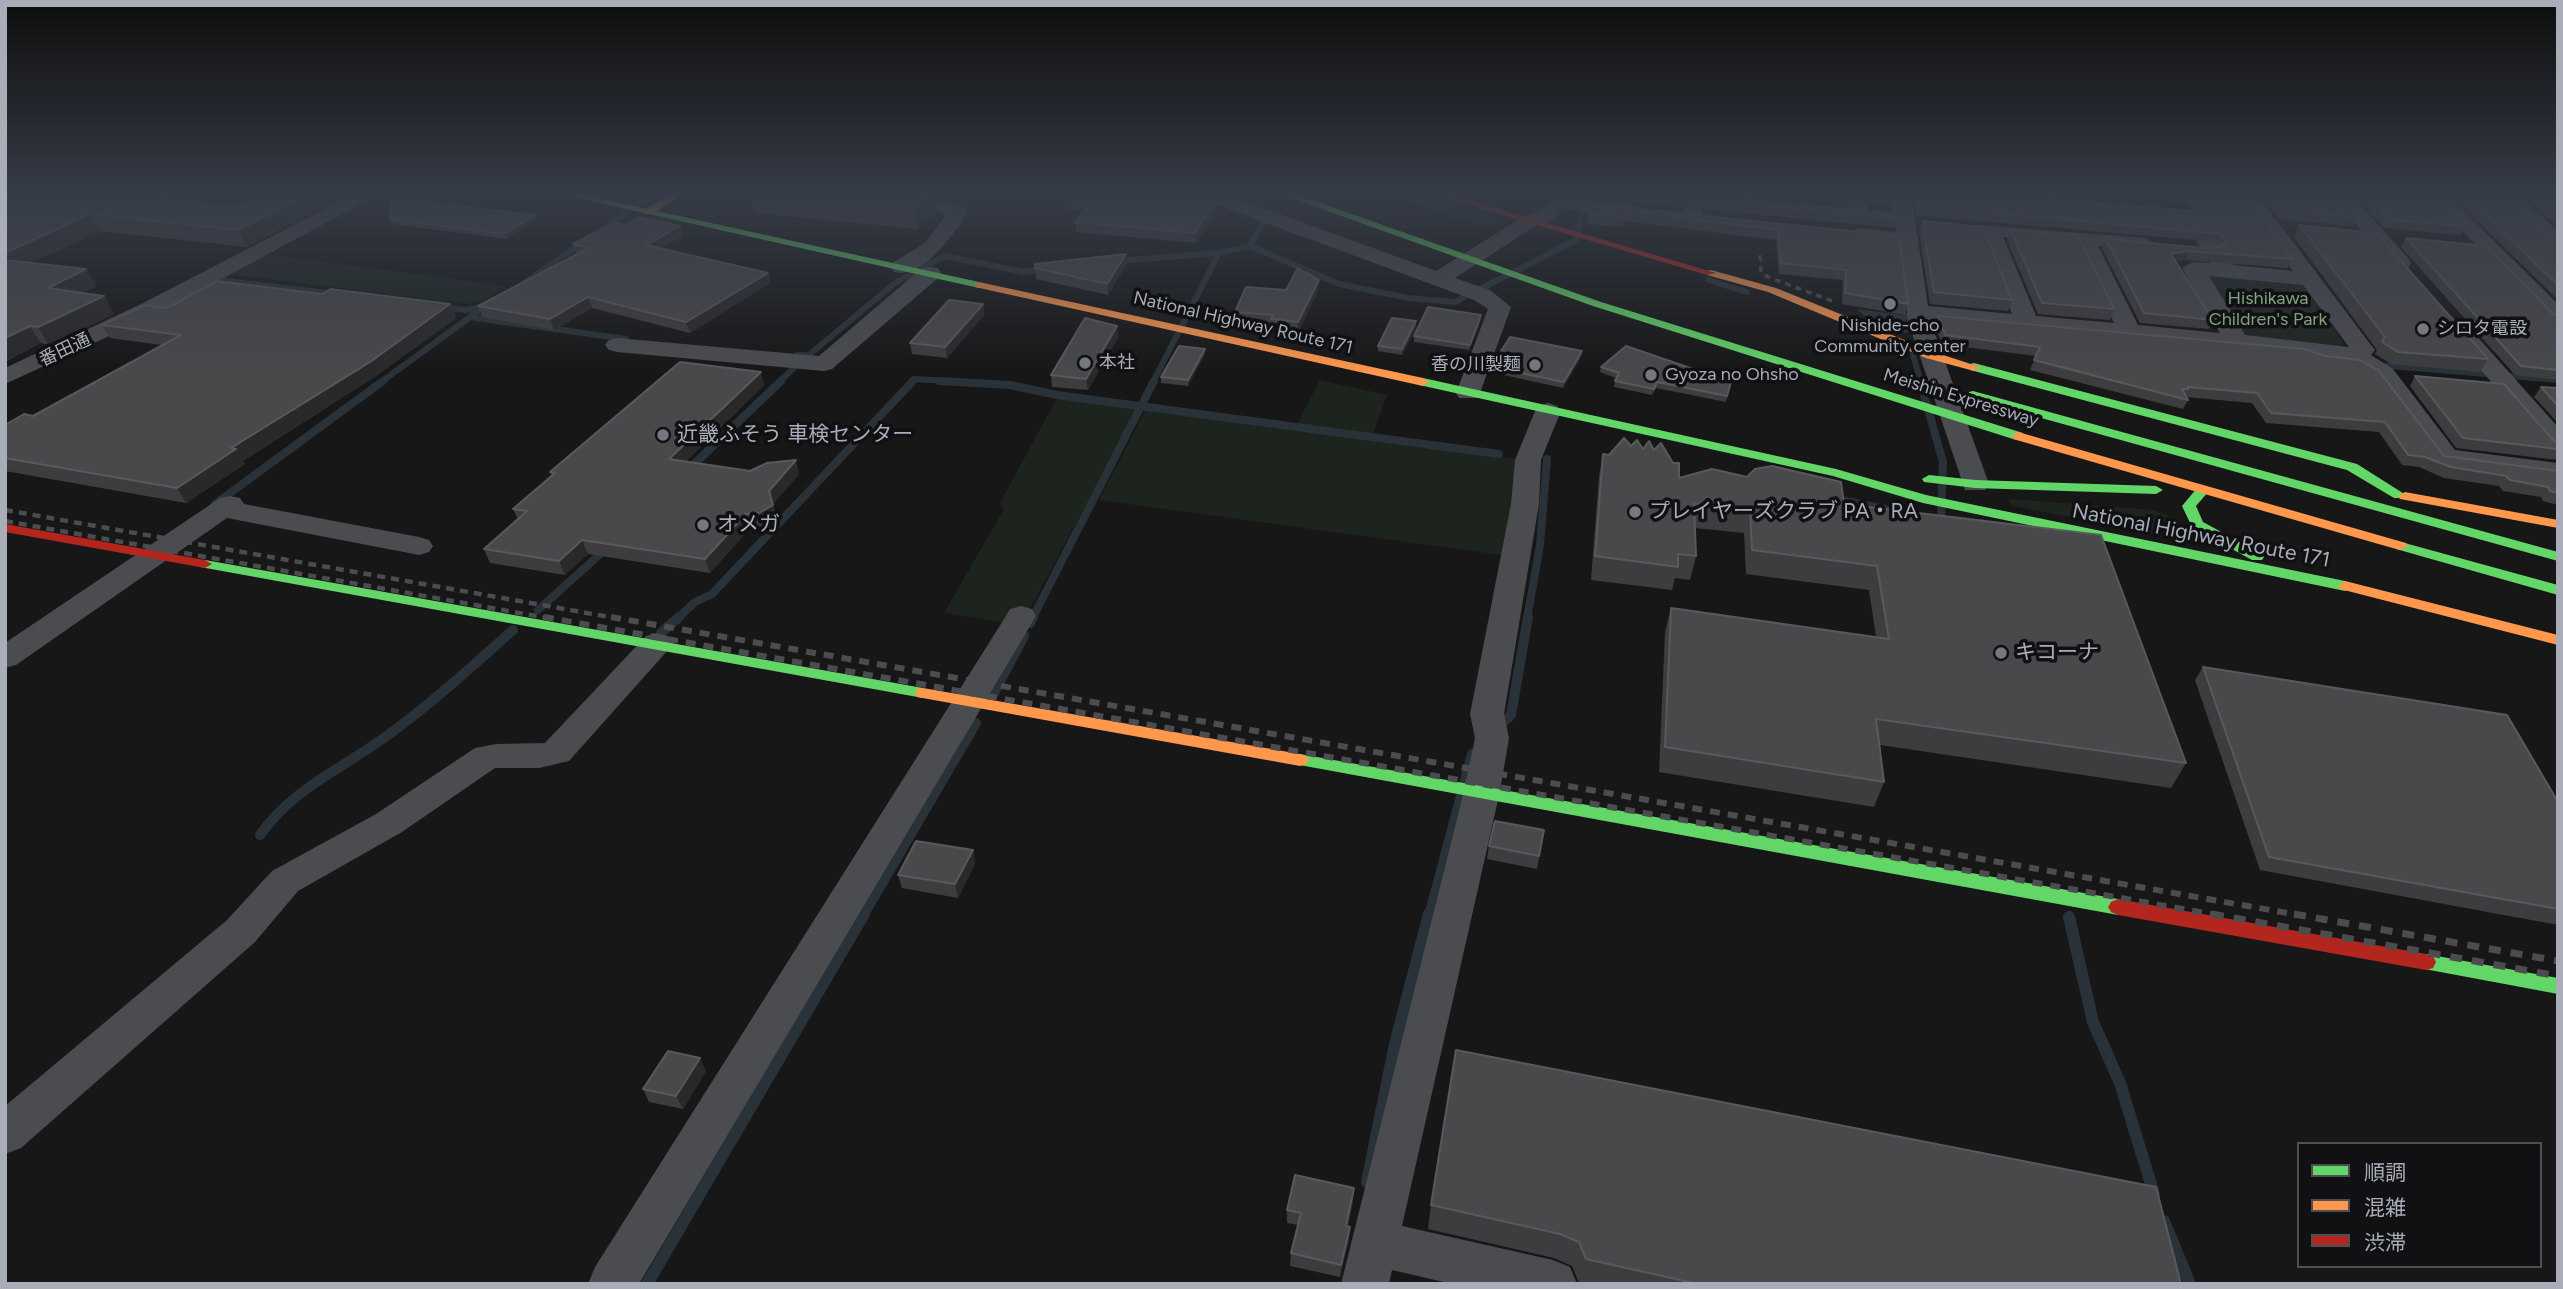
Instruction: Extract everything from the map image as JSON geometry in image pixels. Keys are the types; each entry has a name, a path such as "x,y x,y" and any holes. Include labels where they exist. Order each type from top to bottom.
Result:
{"main road":[{"name":"National Highway Route 171","path":"841,253 1836,473 1954,506 2325,582 2558,640"},
{"name":"Meishin Expressway","path":"1448,253 1954,417 2558,590"},
{"path":"1647,253 1772,290 1930,355 2352,467 2399,495"},
{"name":"Meishin Expressway","path":"1923,380 2428,523 2558,557"},
{"name":"National Highway Route 171","path":"1836,473 1963,483 2399,495 2474,506 2558,524"},
{"path":"2202,491 2189,506 2197,524 2247,554 2325,582"},
{"path":"5,528 1467,788 2558,986"}],"street":[{"name":"番田通","path":"5,377 257,253"},
{"path":"617,345 824,364 927,253"},
{"path":"1363,253 1482,295 1500,307 1468,393"},
{"path":"1437,280 1479,253"},
{"path":"1910,253 1919,316 1963,483"},
{"path":"1999,253 2027,322"},
{"path":"2091,253 2130,332"},
{"path":"2213,253 2226,271"},
{"path":"2291,253 2363,350 2370,365 2447,457 2558,471"},
{"path":"2391,253 2413,278"},
{"path":"2494,253 2558,317"},
{"path":"2237,342 2193,268 2311,279"},
{"path":"2440,309 2496,380 2558,443"},
{"path":"1919,316 2027,322 2237,342 2370,365 2411,377"},
{"path":"2496,380 2545,388"},
{"path":"1548,411 1528,460 1525,504 1490,729 1467,788 1369,1263 1553,1284"},
{"path":"5,658 147,552 227,506 419,546"},
{"path":"612,1284 1021,616"},
{"path":"5,1134 241,931 285,881 389,823 487,757 505,754 537,759 557,752 657,643"}],"green space":[{"path":"266,254 505,286 485,300 466,304 227,274"},
{"name":"Hishikawa Children's Park","path":"2213,272 2288,279 2302,285 2344,344 2333,349 2253,339 2235,332 2204,276"},
{"path":"1320,380 1387,395 1372,436 1296,426"},
{"path":"1058,396 1139,407 1021,625 944,613 1004,509 1000,503"},
{"path":"1146,409 1518,459 1513,506 1502,555 1099,500"},
{"path":"2012,499 2153,510 2172,517 2180,525 2177,532 2161,535 2018,507 2010,504"}],"shaded area":[{"path":"1856,309 1903,315 1911,313 1918,333 1899,332 1893,321 1866,317"}],"building":[{"path":"579,253 682,253 768,273 686,322 588,297 550,319 478,306"},
{"path":"1780,253 1901,253 1908,304 1845,293 1846,270 1781,263"},
{"path":"1927,253 1993,253 2012,300 1934,292"},
{"path":"2021,253 2087,253 2114,309 2042,303"},
{"path":"2113,253 2176,253 2171,254 2213,320 2144,313"},
{"path":"2217,253 2288,253 2292,259"},
{"path":"2321,253 2394,253 2488,359 2398,352 2382,342 2385,337"},
{"path":"2420,253 2493,253 2554,315 2558,315 2558,370 2521,366"},
{"path":"2525,253 2558,253 2558,285"},
{"path":"1126,254 1107,284 1035,268 1035,264"},
{"path":"5,260 86,269 48,288 104,296 38,327 30,326 5,338"},
{"path":"1298,268 1319,280 1298,322 1271,319 1273,315 1235,312 1246,287 1286,290"},
{"path":"217,281 322,294 330,289 450,304 370,362 231,448 236,449 177,488 5,458 5,425 24,414 33,416 181,335 102,325 145,305 164,308 173,305"},
{"path":"949,300 983,304 945,347 910,343"},
{"path":"1428,307 1481,315 1470,345 1414,336"},
{"path":"1938,316 2304,349 2325,356 2360,360 2379,371 2444,456 2558,471 2558,493 2550,491 2548,487 2510,480 2506,476 2451,467 2425,457 2408,455 2385,422 2271,413 2257,393 2188,387 2182,389 2188,400 2034,360 2040,347 1945,335"},
{"name":"本社","path":"1085,318 1117,326 1086,379 1051,375"},
{"path":"1392,318 1416,321 1402,349 1378,346"},
{"name":"香の川製麺","path":"1510,337 1582,351 1564,382 1491,367"},
{"path":"1179,346 1205,349 1188,380 1161,377"},
{"name":"Gyoza no Ohsho","path":"1626,346 1731,382 1727,396 1657,382 1654,389 1615,381 1619,373 1601,367"},
{"path":"680,362 761,372 669,459 750,471 767,463 796,460 769,491 773,505 759,513 746,514 705,559 582,540 559,561 484,549 527,511 513,509 555,473 550,472"},
{"path":"2415,376 2504,384 2554,441 2558,442 2558,449 2463,438"},
{"path":"2541,387 2558,388 2558,406"},
{"path":"1624,438 1631,446 1637,440 1643,449 1649,441 1654,450 1661,443 1673,463 1679,463 1679,478 1712,469 1747,477 1755,469 1772,466 1841,482 1844,504 2101,535 2186,763 1876,719 1884,782 1665,747 1671,608 1889,639 1877,566 1752,550 1750,509 1694,504 1696,556 1678,554 1678,567 1595,556 1603,454 1609,455"},
{"path":"2203,667 2507,715 2558,802 2558,909 2269,857"},
{"path":"1495,821 1544,830 1539,856 1489,846"},
{"path":"916,841 973,850 955,884 898,875"},
{"path":"1456,1050 2156,1187 2181,1284 1698,1284 1586,1259 1579,1242 1560,1234 1431,1205"},
{"path":"668,1051 700,1058 676,1096 643,1089"},
{"path":"1295,1175 1354,1188 1346,1226 1350,1227 1341,1265 1291,1253 1301,1213 1287,1210"}],"waterway":[{"path":"523,284 567,253"},
{"path":"1115,261 1217,253"},
{"path":"1153,382 1219,253"},
{"path":"1267,253 1339,284 1408,298 1455,302 1550,253"},
{"path":"797,355 809,355 895,283 944,256 1023,272 1045,269"},
{"path":"210,279 335,294"},
{"path":"1708,280 1747,292"},
{"path":"443,307 465,310 488,306"},
{"path":"473,315 477,312"},
{"path":"381,382 473,315"},
{"path":"473,315 475,318 626,339"},
{"path":"1913,355 1921,382"},
{"path":"2378,365 2558,380"},
{"path":"779,382 795,367"},
{"path":"911,382 914,379 967,382"},
{"path":"215,504 383,381"},
{"path":"688,470 781,381"},
{"path":"677,619 695,602 712,594 913,381"},
{"path":"939,381 1010,385 1057,395 1141,406"},
{"path":"1141,406 1154,381"},
{"path":"1920,381 1943,462 1941,521 1935,520"},
{"path":"1032,619 1141,406"},
{"path":"1141,406 1499,454"},
{"path":"1527,619 1540,545 1547,459"},
{"path":"1832,498 1894,511"},
{"path":"538,610 607,548"},
{"path":"661,633 679,617"},
{"path":"1498,727 1511,715 1528,617"},
{"path":"1030,623 1032,619"},
{"path":"260,835 301,793 398,727 449,687 513,630"},
{"path":"994,693 1024,636"},
{"path":"863,916 976,723"},
{"path":"1429,916 1472,754"},
{"path":"647,1284 864,914"},
{"path":"1367,1182 1395,1044 1429,914"},
{"path":"2069,917 2093,1022 2120,1083 2154,1194"},
{"path":"2164,1221 2190,1284"}],"railway":[{"path":"1760,255 1761,272 1768,277 1835,302"},
{"path":"5,510 621,619"},
{"path":"5,521 553,619"},
{"path":"544,617 2222,916"},
{"path":"611,617 2304,916"},
{"path":"2212,914 2558,976"},
{"path":"2294,914 2558,961"}],"traffic: fast":[{"path":"834,253 979,285"},
{"path":"1453,253 1597,304 2018,436"},
{"path":"1974,367 2352,467 2399,495"},
{"path":"1423,382 1836,473 1923,499 2345,586"},
{"path":"1973,395 2558,557"},
{"path":"1929,479 1975,484 2156,490"},
{"path":"2202,491 2189,506 2197,524 2257,557"},
{"path":"2401,546 2558,590"},
{"path":"205,564 923,693"},
{"path":"1300,760 2118,907"},
{"path":"2426,962 2558,986"}],"traffic: slow":[{"path":"1711,273 1772,290 1930,355 1974,367"},
{"path":"979,285 1423,382"},
{"path":"2018,436 2401,546"},
{"path":"2405,496 2558,524"},
{"path":"2345,586 2558,640"},
{"path":"923,693 1300,760"}],"traffic: jam":[{"path":"1642,253 1711,273"},
{"path":"5,528 205,564"},
{"path":"2118,907 2426,962"}],"place":[{"name":"Nishide-cho Community center","path":"1890,304"},
{"name":"シロタ電設","path":"2423,329"},
{"name":"本社","path":"1085,363"},
{"name":"香の川製麺","path":"1535,365"},
{"name":"Gyoza no Ohsho","path":"1651,375"},
{"name":"近畿ふそう 車検センター","path":"663,435"},
{"name":"プレイヤーズクラブ PA・RA","path":"1635,512"},
{"name":"オメガ","path":"703,525"},
{"name":"キコーナ","path":"2001,653"}]}
